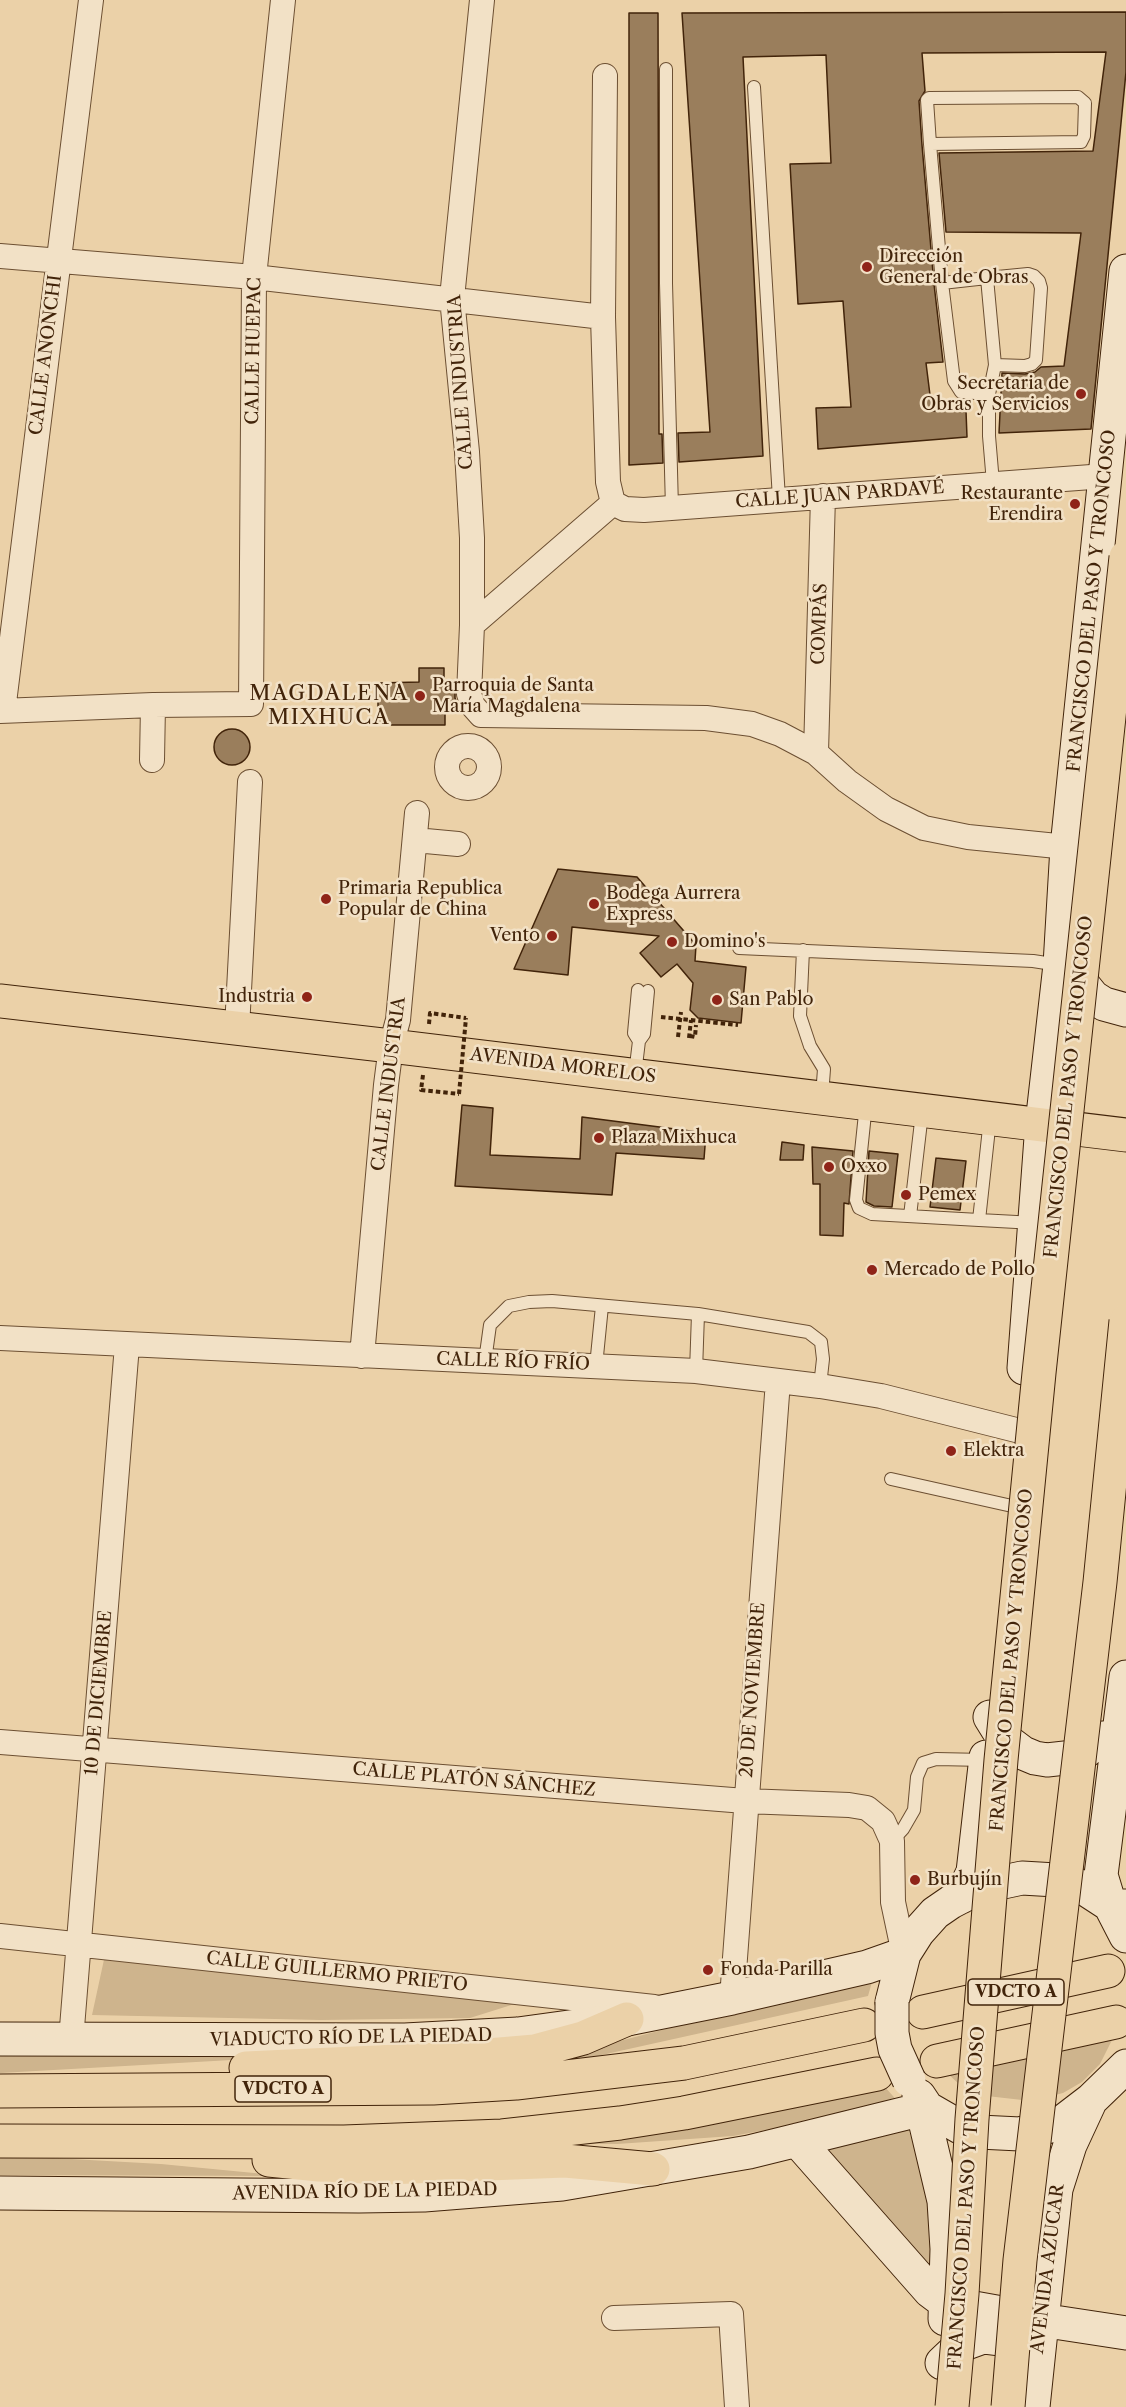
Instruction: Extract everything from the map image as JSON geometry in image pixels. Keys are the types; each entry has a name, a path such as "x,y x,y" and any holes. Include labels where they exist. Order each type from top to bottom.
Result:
{"main road":[{"name":"FRANCISCO DEL PASO Y TRONCOSO","path":"961,1897 973,1872 1020,1431 1042,1124 1060,965 1067,847 1126,271"},
{"name":"FRANCISCO DEL PASO Y TRONCOSO","path":"952,2407 962,2294 972,2119 1002,1748 1039,1372 1126,557"},
{"path":"1060,965 1076,976 1093,997 1104,1004 1126,1010"},
{"name":"AVENIDA MORELOS","path":"0,1001 1126,1135"},
{"path":"1008,2407 1020,2260 1100,1582 1126,1321"},
{"path":"1126,1677 1120,1723 1118,1803 1101,1875 1118,1906 1126,1936"},
{"path":"990,1717 1003,1738 1012,1746 1035,1758 1047,1760 1074,1757 1086,1751 1120,1723"},
{"path":"1114,2078 1061,2123 1020,2134 969,2130 941,2118 927,2108 909,2080 895,2049 892,2033 892,2002 904,1954 918,1932 935,1914 980,1887 1001,1881 1039,1878 1073,1883 1118,1906"},
{"name":"VIADUCTO RÍO DE LA PIEDAD","path":"0,2039 405,2040 518,2034 627,2019 732,1998 867,1967 904,1954"},
{"name":"VDCTO A","path":"923,2012 1108,1971"},
{"path":"58,2090 184,2071 441,2059 535,2051 584,2038 627,2019"},
{"path":"937,2061 1116,2022"},
{"name":"VDCTO A","path":"0,2091 433,2088 516,2083 684,2063 864,2025"},
{"path":"0,2141 344,2142 502,2136 569,2130 674,2115 877,2074"},
{"name":"AVENIDA AZUCAR","path":"1034,2391 1056,2189 1070,2145 1114,2078"},
{"path":"927,2108 797,2140 930,2291 946,2303 1126,2333"},
{"path":"927,2108 925,2121 944,2200 947,2249 946,2303 938,2407"},
{"path":"126,2140 155,2152 319,2165 386,2168 565,2161 653,2169"},
{"name":"AVENIDA RÍO DE LA PIEDAD","path":"0,2193 424,2194 562,2184 749,2152 797,2140"},
{"path":"942,2363 961,2345 972,2340 995,2337 1017,2345 1033,2364 1034,2391"}],"street":[{"name":"CALLE ANONCHI","path":"1,711 92,0"},
{"name":"CALLE HUEPAC","path":"153,705 251,704 254,277 283,0"},
{"name":"CALLE INDUSTRIA","path":"481,715 473,706 469,694 472,538 452,298 482,0"},
{"path":"472,625 613,503 608,482 603,317 605,76"},
{"path":"0,256 254,277 603,317"},
{"name":"CALLE JUAN PARDAVÉ","path":"613,503 625,509 672,508 1105,476"},
{"name":"COMPÁS","path":"816,753 823,496"},
{"path":"1,711 153,705 152,760"},
{"path":"478,749 481,715 706,718 752,724 780,734 816,753 847,781 886,809 924,828 968,837 1067,847"},
{"path":"472,746 478,749 488,759 486,779 475,787 461,787 454,784 444,765 453,752 459,748 472,746"},
{"path":"237,1028 250,782"},
{"name":"CALLE INDUSTRIA","path":"362,1356 391,1046 398,1020 417,813"},
{"path":"414,840 458,844"},
{"name":"CALLE RÍO FRÍO","path":"0,1338 696,1371 881,1396 1020,1431"},
{"name":"10 DE DICIEMBRE","path":"71,2040 127,1345"},
{"name":"20 DE NOVIEMBRE","path":"732,1998 778,1381"},
{"name":"CALLE PLATÓN SÁNCHEZ","path":"0,1742 745,1801 849,1805 867,1808 883,1821 892,1841"},
{"path":"892,1841 893,1902 904,1954"},
{"name":"CALLE GUILLERMO PRIETO","path":"0,1936 675,2009"},
{"path":"614,2318 731,2314 737,2407"}],"lane":[{"path":"666,69 666,283 672,508"},
{"path":"754,87 779,499"},
{"path":"930,144 1081,142 1084,135 1085,103 1078,98 929,99 927,103 930,144 942,283 956,387 967,393 989,394"},
{"path":"942,283 1028,274 1039,281 1041,288 1036,360 1025,366 995,365"},
{"path":"987,278 995,365 989,394 989,436 993,483"},
{"path":"739,948 1033,961 1060,965"},
{"path":"803,950 800,1016 810,1046 824,1069 821,1098"},
{"path":"635,1075 639,1041 644,1034 643,990"},
{"path":"867,1103 856,1200 859,1208 872,1214 1035,1223"},
{"path":"910,1216 923,1110"},
{"path":"979,1220 990,1118"},
{"path":"485,1361 490,1325 509,1306 552,1301 698,1314 808,1332 821,1342 823,1359 820,1386"},
{"path":"596,1366 602,1306"},
{"path":"696,1371 698,1314"},
{"path":"891,1479 1012,1506"},
{"path":"892,1841 903,1829 914,1810 917,1777 923,1763 936,1759 986,1760"}],"path":[{"path":"678,1037 681,1012"},
{"path":"421,1090 459,1094 466,1018 430,1013 429,1024"},
{"path":"653,1016 738,1025"},
{"path":"691,1020 689,1037 694,1037 696,1024"}],"shaded area":[{"path":"105,1955 524,2001 470,2018 321,2020 92,2015"},
{"path":"874,1975 868,1996 579,2060 531,2064"},
{"path":"1115,2034 1100,2064 1082,2082 1063,2093 1031,2101 978,2095 960,2085 946,2072"},
{"path":"367,2052 214,2061 0,2073 0,2054"},
{"path":"884,2086 901,2105 733,2136 617,2144 562,2144"},
{"path":"908,2128 935,2215 938,2280 822,2147"},
{"path":"0,2155 161,2164 285,2176 0,2175"}],"building":[{"name":"Dirección General de Obras","path":"1126,12 1126,72 1091,429 999,433 1002,373 1025,374 1035,372 1041,367 1064,366 1081,233 946,232 939,153 1093,151 1106,52 922,53 925,91 919,101 934,284 943,362 926,363 932,411 966,411 967,437 818,449 816,408 851,407 843,301 798,304 790,164 831,163 826,55 743,57 763,456 679,462 678,433 710,432 682,13"},
{"path":"629,13 658,13 659,434 662,434 663,463 629,465"},
{"name":"Parroquia de Santa María Magdalena","path":"419,668 444,668 444,683 455,683 455,698 459,709 445,709 445,725 378,725 378,683 419,682"},
{"path":"232,729 245,734 250,747 245,760 232,765 219,760 214,747 219,734"},
{"path":"558,869 637,877 696,945 695,961 746,967 741,1023 698,1018 690,1010 693,983 677,964 661,977 640,953 659,936 572,927 568,975 514,969"},
{"name":"Plaza Mixhuca","path":"462,1105 493,1108 490,1155 580,1159 582,1117 706,1133 704,1159 616,1153 612,1195 455,1186"},
{"path":"782,1142 804,1145 803,1160 780,1160"},
{"path":"812,1147 853,1151 849,1204 844,1203 843,1236 820,1235 820,1184 813,1184"},
{"path":"869,1151 898,1154 892,1207 874,1206 866,1202"},
{"path":"936,1158 966,1161 960,1210 930,1207"}],"place":[{"name":"Dirección General de Obras","path":"867,267"},
{"name":"Secretaria de Obras y Servicios","path":"1081,394"},
{"name":"Restaurante Erendira","path":"1075,504"},
{"name":"Parroquia de Santa María Magdalena","path":"420,696"},
{"name":"Primaria Republica Popular de China","path":"326,899"},
{"name":"Bodega Aurrera Express","path":"594,904"},
{"name":"Vento","path":"552,936"},
{"name":"Domino's","path":"672,942"},
{"name":"Industria","path":"307,997"},
{"name":"San Pablo","path":"717,1000"},
{"name":"Plaza Mixhuca","path":"599,1138"},
{"name":"Oxxo","path":"829,1167"},
{"name":"Pemex","path":"906,1195"},
{"name":"Mercado de Pollo","path":"872,1270"},
{"name":"Elektra","path":"951,1451"},
{"name":"Burbujín","path":"915,1880"},
{"name":"Fonda Parilla","path":"708,1970"}],"district":[{"name":"MAGDALENA MIXHUCA","path":"329,706"}]}
